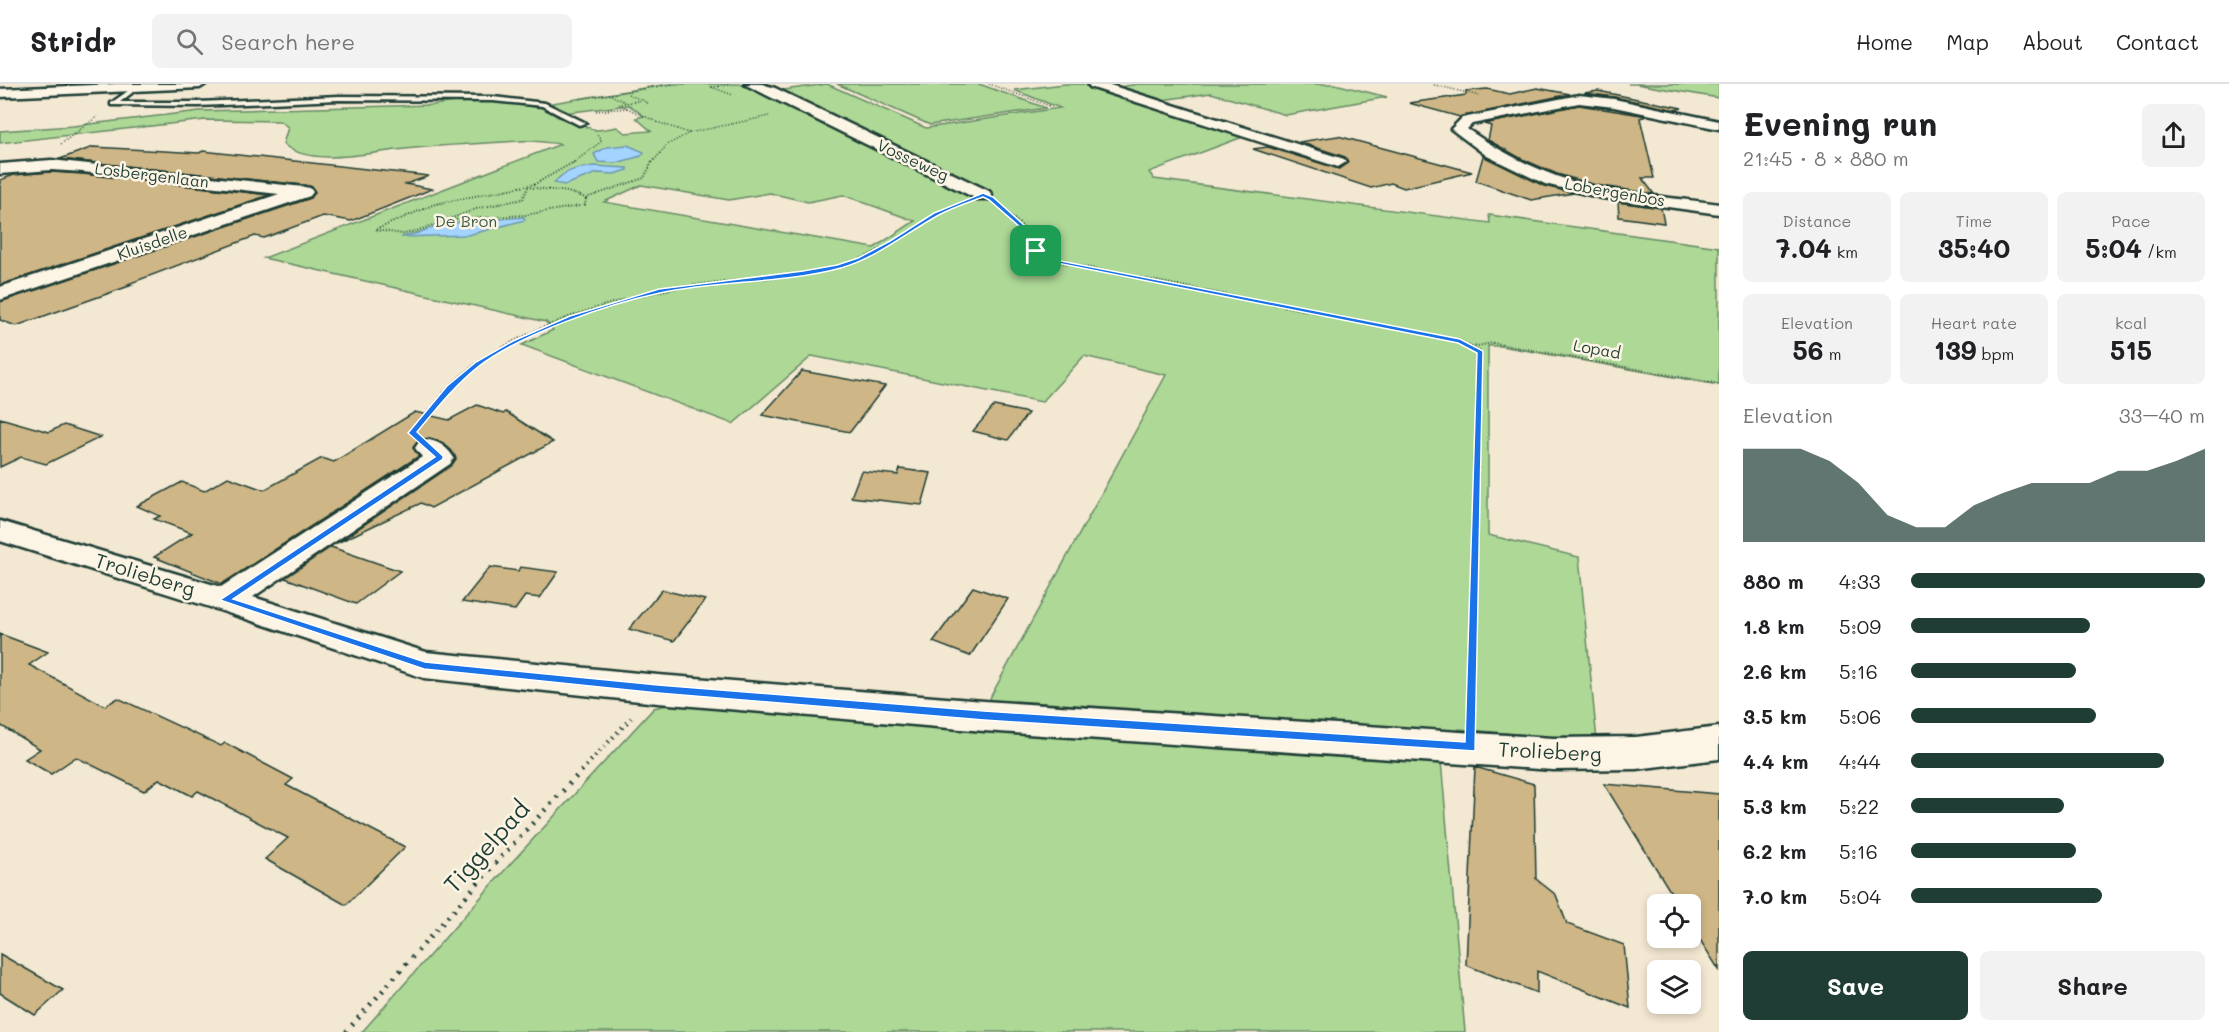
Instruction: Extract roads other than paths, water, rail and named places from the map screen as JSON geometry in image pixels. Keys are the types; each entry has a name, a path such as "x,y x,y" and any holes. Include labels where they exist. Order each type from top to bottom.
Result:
{"street":[{"path":"1,93 200,84"},
{"name":"Vosseweg","path":"750,84 770,91 983,195"},
{"path":"1094,84 1338,162"},
{"name":"Lobergenbos","path":"1719,125 1596,100 1579,99 1467,122 1458,129 1492,153 1551,180 1602,193 1719,209"},
{"name":"Losbergenlaan","path":"0,169 51,165 83,167 304,192"},
{"name":"Kluisdelle","path":"3,291 304,192"},
{"path":"225,600 440,458 429,447"},
{"name":"Trolieberg","path":"0,531 225,600 424,665 658,689 984,716 1553,754 1617,755 1667,752 1719,743"}],"lane":[{"path":"135,88 113,105 432,98 493,99 543,104 582,123"}],"water":[{"path":"627,145 644,152 641,156 616,163 598,162 594,154 607,147"},
{"path":"594,166 627,168 628,170 614,174 597,173 565,185 554,183 567,172"},
{"path":"524,217 525,220 468,235 401,237 440,224"}],"park label":[{"name":"De Bron","path":"466,221"}]}
